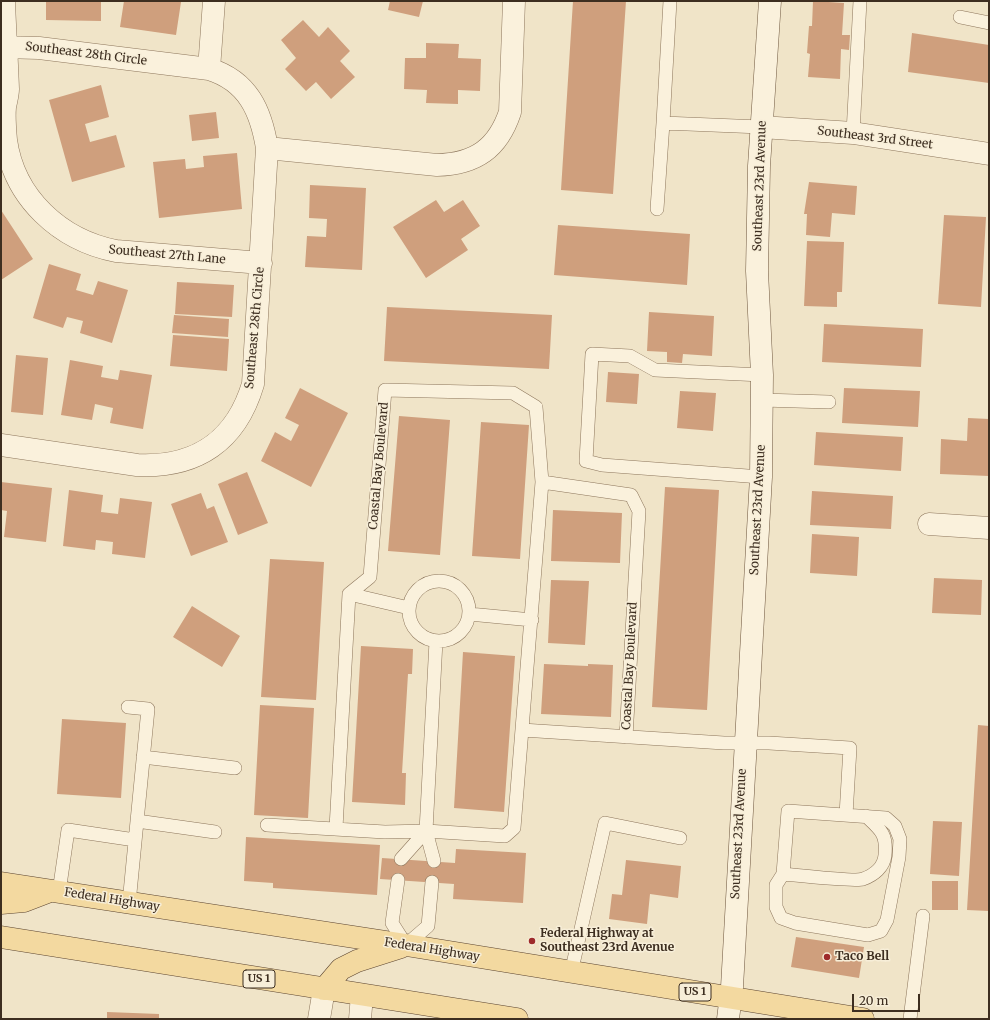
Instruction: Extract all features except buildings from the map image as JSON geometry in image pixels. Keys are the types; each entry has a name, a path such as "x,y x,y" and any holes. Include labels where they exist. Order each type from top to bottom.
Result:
{"main road":[{"name":"Federal Highway","path":"1,883 406,945 571,973 729,1008 863,1019"},
{"path":"1,903 24,901 55,891"},
{"name":"US 1","path":"1,937 511,1019"},
{"path":"324,989 340,969 357,961 406,945"}],"street":[{"name":"Southeast 27th Lane","path":"4,1 4,46 8,92 5,125 10,157 16,173 29,197 55,225 84,242 116,251 260,263"},
{"path":"209,69 214,1"},
{"path":"267,148 437,165 454,165 470,160 484,152 505,127 510,112 514,1"},
{"name":"Southeast 23rd Avenue","path":"729,1008 761,477 762,375 758,270 761,127 770,1"},
{"name":"Southeast 28th Circle","path":"1,445 137,465 155,466 178,463 205,452 231,429 241,415 253,384 267,148 263,125 257,110 248,96 224,74 209,69 39,48 4,46"},
{"name":"Southeast 3rd Street","path":"761,127 853,133 989,154"},
{"path":"929,524 989,528"},
{"path":"319,1019 324,989"},
{"path":"360,1019 362,995"}],"lane":[{"path":"657,209 670,1"},
{"path":"853,133 860,1"},
{"path":"960,17 989,23"},
{"path":"663,123 761,127"},
{"path":"761,477 602,465 586,462 592,354 630,356 655,370 762,375"},
{"name":"Coastal Bay Boulevard","path":"266,825 385,832 426,831 505,836 514,828 542,482 536,407 513,392 385,390 370,577 349,594"},
{"path":"762,400 829,402"},
{"name":"Coastal Bay Boulevard","path":"542,482 631,496 639,511 626,737"},
{"path":"442,581 453,584 462,592 468,602 469,614 466,625 458,634 448,640 436,641 425,638 416,630 410,620 409,608 413,596 420,587 430,582 442,581"},
{"path":"336,828 349,594 409,608"},
{"path":"469,614 532,620"},
{"path":"434,861 426,831 436,641"},
{"path":"128,707 148,709 129,903"},
{"name":"Coastal Bay Boulevard","path":"522,730 744,744 768,743 850,748 846,815"},
{"path":"143,757 235,768"},
{"path":"788,811 846,815 886,818 895,826 900,839 899,857 887,920 881,931 868,934 795,923 781,918 776,907 776,885 783,874 788,811"},
{"path":"783,874 862,880 878,870 884,861 886,842 881,831 866,816"},
{"path":"137,821 216,832"},
{"path":"571,973 604,823 680,838"},
{"path":"55,891 68,830 135,840"},
{"path":"401,859 426,831"},
{"path":"398,880 392,923 406,945 428,926 432,882"},
{"path":"910,1019 923,916"}],"place":[{"name":"Federal Highway at Southeast 23rd Avenue","path":"532,941"},
{"name":"Taco Bell","path":"827,957"}]}
